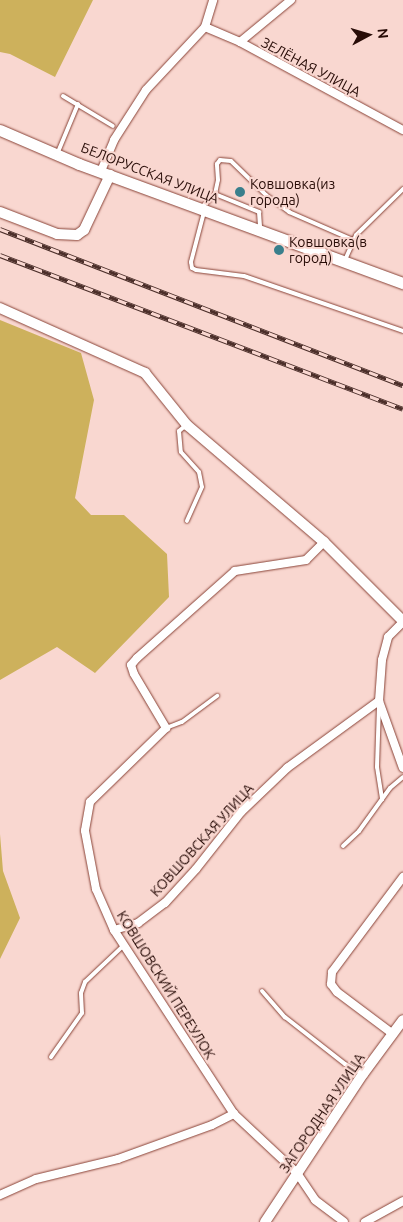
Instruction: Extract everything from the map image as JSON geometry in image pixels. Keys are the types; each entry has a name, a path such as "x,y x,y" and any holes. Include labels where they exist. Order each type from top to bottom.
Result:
{"main road":[{"name":"БЕЛОРУССКАЯ УЛИЦА","path":"0,130 105,173 403,283"}],"street":[{"path":"0,212 57,234 77,235 84,230 105,173 114,140 146,90 205,27 213,0"},
{"path":"240,42 291,0"},
{"name":"ЗЕЛЁНАЯ УЛИЦА","path":"205,27 240,42 403,130"},
{"path":"0,308 145,372 187,425 324,542 403,621 388,637 382,660 379,701 403,768"},
{"path":"166,728 134,674 131,665 234,571 306,560 324,542"},
{"name":"КОВШОВСКАЯ УЛИЦА","path":"114,930 138,923 165,903 196,869 240,812 287,768 379,701"},
{"name":"КОВШОВСКИЙ ПЕРЕУЛОК","path":"166,728 90,802 85,831 96,889 114,930 234,1114 297,1173 315,1200 344,1222"},
{"path":"393,1034 336,992 331,984 332,972 403,877"},
{"name":"ЗАГОРОДНАЯ УЛИЦА","path":"269,1221 297,1173 363,1074 403,1020"},
{"path":"0,1194 36,1179 118,1158 212,1125 234,1114"},
{"path":"365,1222 403,1200"}],"lane":[{"path":"64,96 113,126"},
{"path":"57,154 78,104"},
{"path":"352,240 288,212 266,195 231,161 220,160 217,164 218,180 215,194 202,209 191,262 192,268 196,270 244,276 403,331"},
{"path":"344,262 352,240 403,189"},
{"path":"215,194 259,212 260,230"},
{"path":"187,425 179,431 181,452 199,472 202,487 188,521"},
{"path":"166,728 182,722 217,696"},
{"path":"379,701 377,767 382,800"},
{"path":"343,846 359,831 390,788 403,777"},
{"path":"51,1057 82,1013 81,992 85,982 124,945"},
{"path":"262,992 285,1017 345,1064 363,1074"}],"shaded area":[{"path":"0,0 93,0 55,77 10,54 0,52"},
{"path":"0,320 81,353 94,400 75,498 91,515 124,515 167,554 169,597 95,673 57,647 0,680"},
{"path":"0,834 3,871 20,918 0,959"}],"railway":[{"path":"0,229 403,385"},
{"path":"0,255 403,409"}],"place":[{"name":"Ковшовка(из города)","path":"240,192"},
{"name":"Ковшовка(в город)","path":"279,250"}]}
